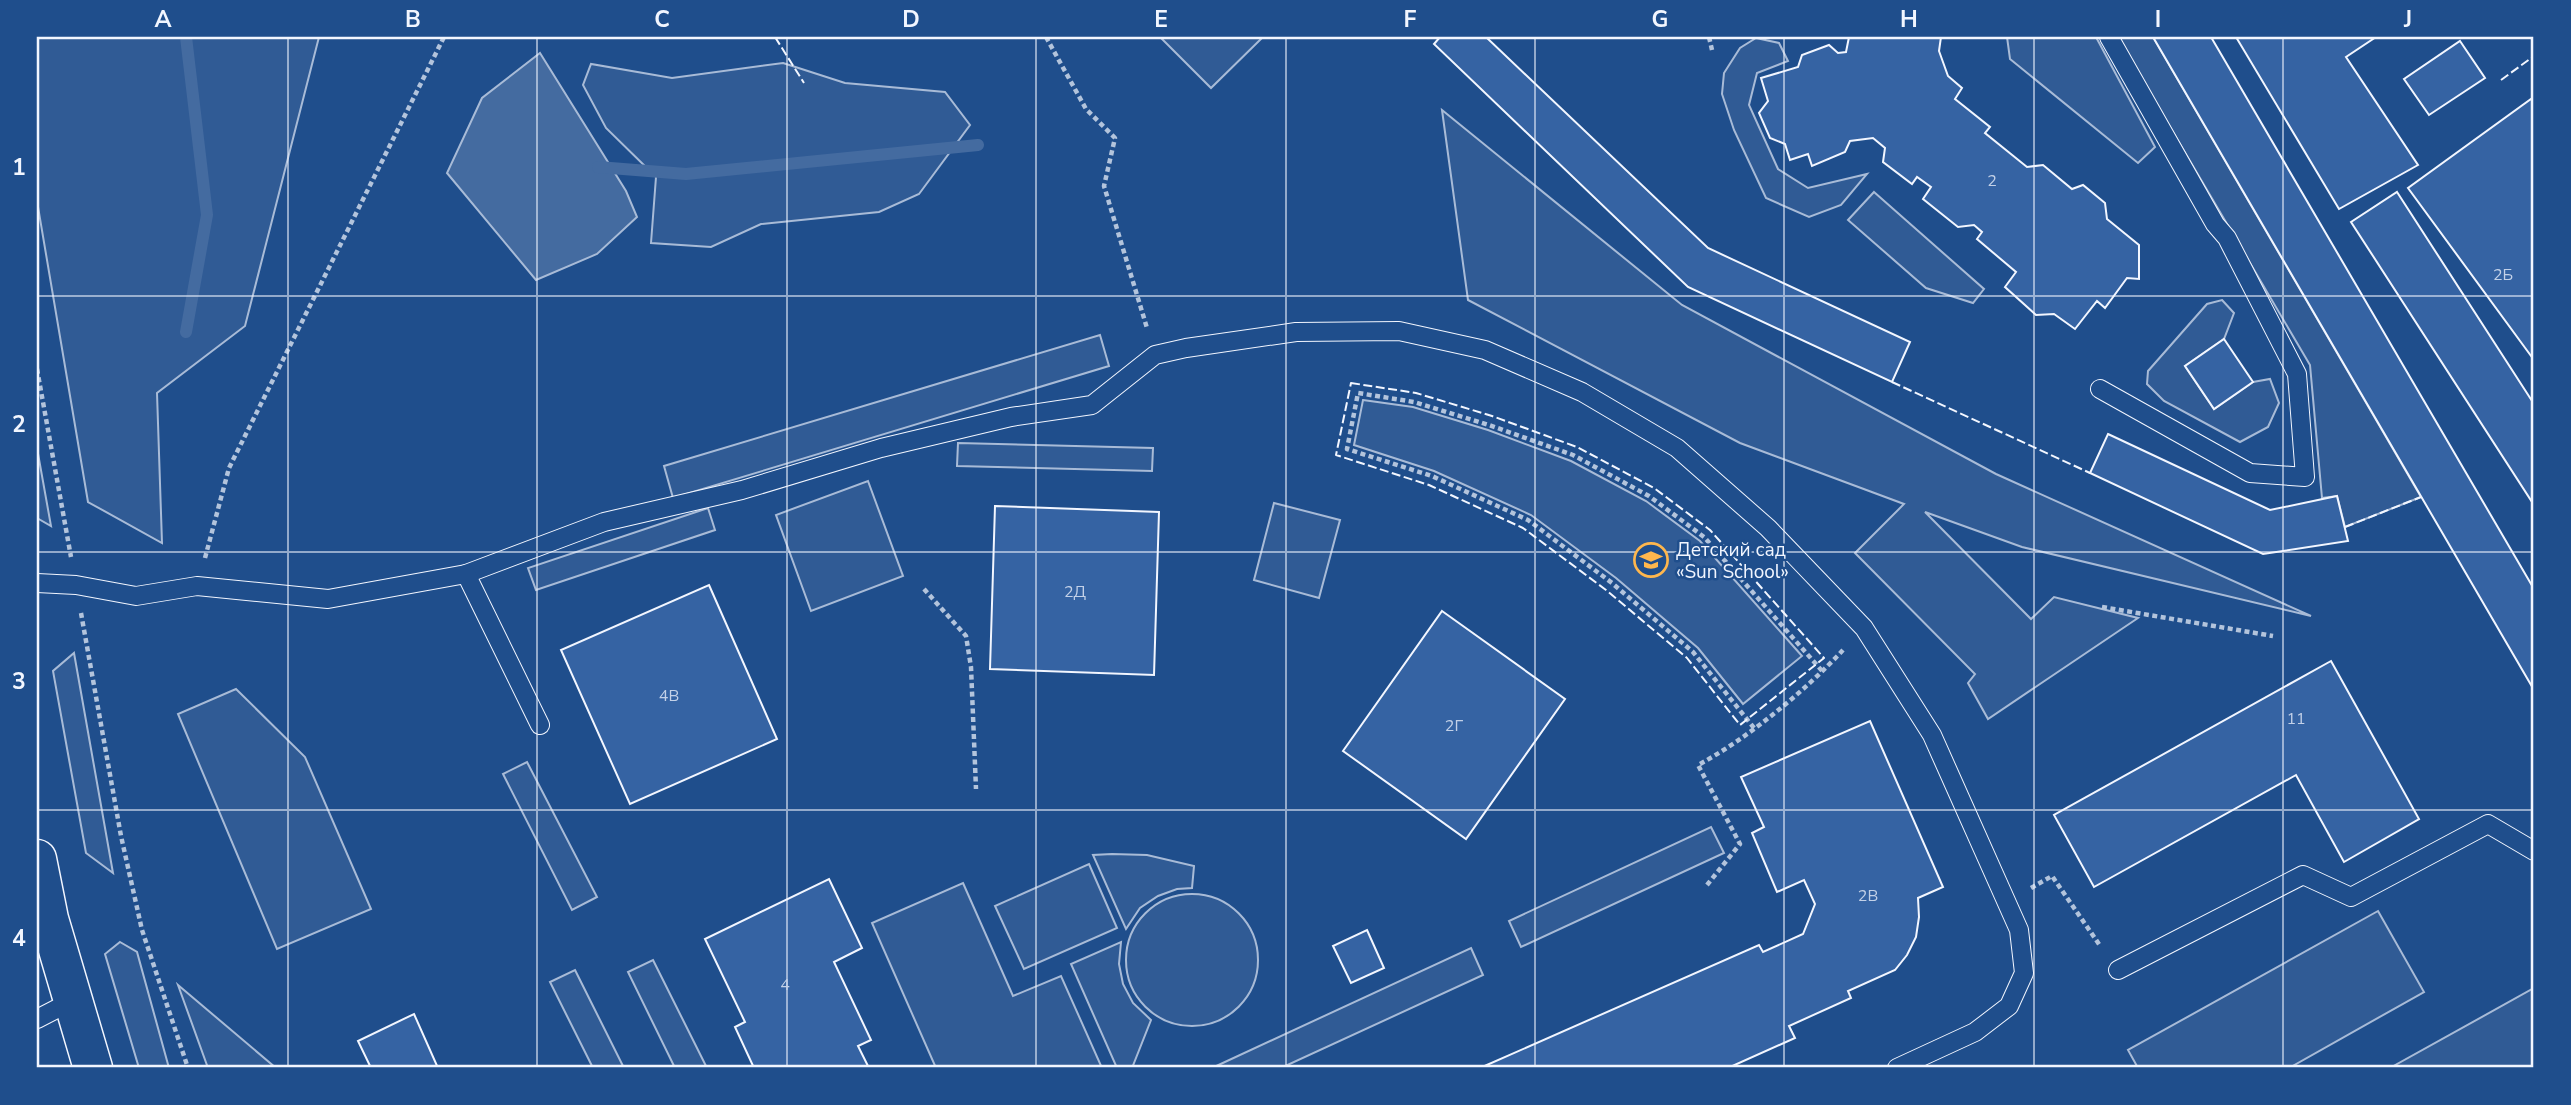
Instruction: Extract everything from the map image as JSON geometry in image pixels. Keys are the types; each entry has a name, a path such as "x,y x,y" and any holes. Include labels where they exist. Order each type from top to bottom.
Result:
{"main road":[{"path":"37,859 49,919 93,1068"}],"lane":[{"path":"2100,389 2250,473 2305,477 2297,374 2227,238 2216,224 2109,37"},
{"path":"37,583 76,585 136,596 197,586 328,599 466,574 604,522 742,490 894,445 1011,417 1092,405 1155,355 1186,348 1296,332 1399,331 1485,350 1582,392 1676,448 1768,528 1864,628 1932,734 2019,930 2024,973 2009,1006 1975,1032 1897,1068"},
{"path":"466,574 540,725"},
{"path":"2118,970 2303,875 2351,897 2488,824 2534,851"},
{"path":"37,1019 72,1001"}],"path":[{"path":"197,586 229,468 444,37"},
{"path":"1046,37 1086,109 1115,138 1104,186 1155,355"},
{"path":"1709,37 1712,50"},
{"path":"37,369 121,836 142,930 188,1068"},
{"path":"1754,728 1693,652 1612,583 1528,520 1432,476 1347,449 1358,393 1414,401 1489,425 1573,455 1649,496 1704,537 1823,672"},
{"path":"925,589 965,636 971,667 976,789"},
{"path":"2102,607 2273,636"},
{"path":"1707,885 1741,844 1698,765 1727,750 1823,672 1864,628"},
{"path":"2052,876 2099,944"}],"shaded area":[{"path":"37,37 319,37 245,326 157,393 162,543 88,502 37,201"},
{"path":"1160,37 1263,37 1211,88"},
{"path":"2007,37 2096,37 2155,147 2138,163 2010,59"},
{"path":"2117,37 2153,37 2421,497 2345,527 2337,496 2322,498 2310,365"},
{"path":"1756,38 1779,43 1788,61 1757,73 1749,105 1778,169 1808,188 1867,174 1841,205 1809,217 1766,198 1734,130 1722,94 1724,73 1740,48"},
{"path":"540,53 626,191 637,217 597,254 536,280 447,173 482,98"},
{"path":"783,63 845,83 945,92 970,125 919,194 879,212 761,224 711,247 651,243 656,177 606,128 583,85 591,64 672,78"},
{"path":"1442,110 1682,305 1996,474 2311,616 2022,547 1925,512 2031,619 2054,597 2138,618 1988,719 1968,683 1975,674 1855,553 1904,504 1740,443 1468,300"},
{"path":"1874,192 1984,289 1973,303 1926,288 1848,220"},
{"path":"2222,300 2234,313 2224,339 2185,366 2214,409 2253,382 2270,379 2279,403 2268,427 2240,442 2164,401 2147,384 2148,371 2207,304"},
{"path":"1100,335 1109,366 673,498 664,466"},
{"name":"Детский сад «Sun School»","path":"1363,400 1413,407 1488,430 1571,461 1646,501 1700,541 1802,656 1743,704 1698,648 1616,578 1531,515 1434,471 1354,445"},
{"path":"958,443 1153,448 1152,471 957,466"},
{"path":"37,448 51,526 37,518"},
{"path":"868,481 903,576 811,611 776,515"},
{"path":"1274,503 1340,520 1319,598 1254,580"},
{"path":"708,508 715,530 536,590 528,568"},
{"path":"74,653 113,873 86,853 53,671"},
{"path":"236,689 305,757 371,909 277,949 178,714"},
{"path":"527,762 597,897 572,910 503,774"},
{"path":"1711,827 1724,853 1521,947 1509,921"},
{"path":"1093,855 1147,855 1194,866 1192,888 1177,889 1158,896 1140,908 1126,929"},
{"path":"1089,864 1117,928 1024,969 995,906"},
{"path":"963,883 1013,996 1061,976 1102,1068 936,1068 872,923"},
{"path":"1192,894 1217,899 1239,913 1253,935 1258,960 1253,985 1239,1007 1217,1021 1192,1026 1167,1021 1145,1007 1131,985 1126,960 1131,935 1145,913 1167,899"},
{"path":"2378,911 2424,992 2289,1068 2138,1068 2128,1050"},
{"path":"120,942 137,952 169,1068 139,1068 105,954"},
{"path":"1121,942 1119,964 1123,984 1133,1003 1151,1020 1132,1068 1117,1068 1071,964"},
{"path":"1471,948 1483,975 1281,1068 1212,1068"},
{"path":"653,960 707,1068 675,1068 628,972"},
{"path":"575,970 624,1068 593,1068 550,982"},
{"path":"178,985 276,1068 208,1068"},
{"path":"2534,988 2534,1068 2390,1068"}],"building":[{"path":"1440,37 1486,37 1708,248 1910,342 1892,382 1688,287 1434,44"},
{"path":"1849,37 1941,37 1939,51 1948,76 1962,88 1955,99 1990,127 1985,133 2027,167 2043,165 2072,189 2083,185 2105,203 2107,219 2139,245 2139,279 2127,278 2105,308 2097,301 2075,329 2054,314 2036,315 2005,287 2016,272 1977,239 1982,232 1974,225 1958,227 1923,199 1931,187 1917,177 1912,184 1883,162 1885,148 1873,138 1850,141 1845,152 1812,166 1808,154 1790,160 1785,144 1770,138 1759,113 1768,101 1761,78 1798,67 1802,55 1829,45 1838,53 1846,52"},
{"path":"2153,37 2211,37 2534,589 2534,690"},
{"path":"2236,37 2376,37 2346,57 2418,165 2339,209"},
{"path":"2460,41 2485,78 2429,115 2404,79"},
{"path":"2531,99 2534,104 2534,360 2408,188"},
{"path":"2397,192 2534,404 2534,505 2351,222"},
{"path":"2224,339 2253,382 2214,409 2185,366"},
{"path":"2108,434 2270,510 2337,496 2348,541 2263,554 2090,473"},
{"path":"995,506 1159,512 1154,675 990,669"},
{"path":"709,585 777,739 630,804 561,650"},
{"path":"1442,611 1565,699 1466,839 1343,751"},
{"path":"2331,661 2419,819 2344,862 2296,775 2094,887 2054,815"},
{"path":"1870,721 1943,887 1918,898 1916,937 1895,970 1848,991 1851,998 1789,1026 1795,1038 1728,1068 1480,1068 1759,945 1763,952 1803,934 1815,904 1804,880 1777,892 1752,833 1764,827 1741,777"},
{"path":"829,879 862,948 834,962 871,1040 858,1046 869,1068 754,1068 735,1027 745,1022 705,939"},
{"path":"1367,930 1384,968 1351,983 1333,946"},
{"path":"414,1014 438,1068 371,1068 358,1041"}],"waterway":[{"path":"186,37 207,215 186,332"},
{"path":"598,167 686,174 978,145"}],"fence":[{"path":"775,37 804,83"},
{"path":"2501,80 2534,56"},
{"path":"1892,382 2090,473"},
{"path":"1351,383 1416,393 1492,416 1577,447 1654,488 1710,530 1824,658 1740,725 1687,658 1606,590 1523,528 1429,485 1336,455 1351,383"},
{"path":"2345,527 2421,497"}],"place":[{"name":"Детский сад «Sun School»","path":"1651,560"}]}
